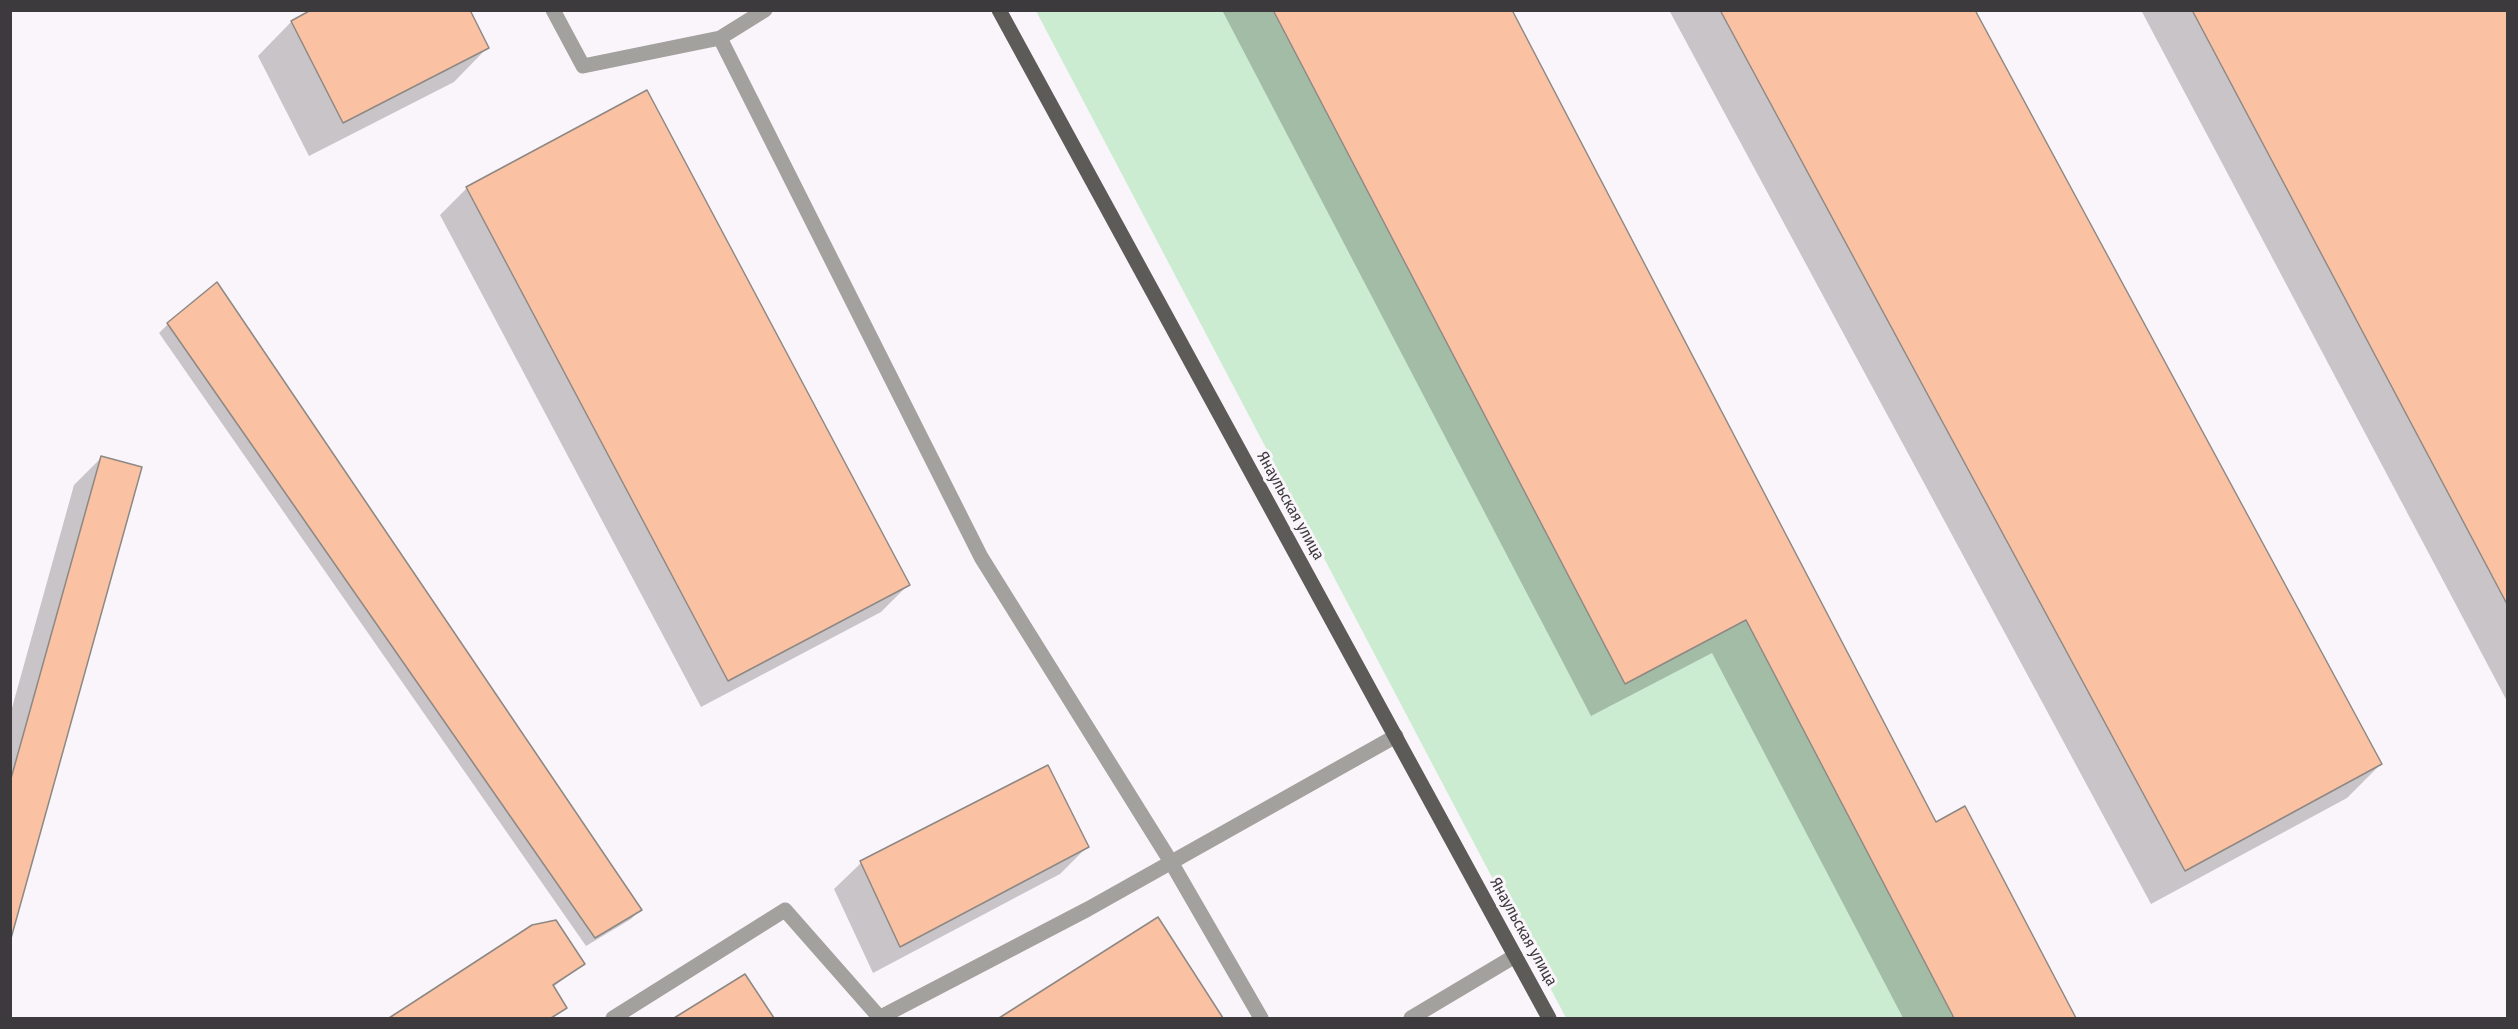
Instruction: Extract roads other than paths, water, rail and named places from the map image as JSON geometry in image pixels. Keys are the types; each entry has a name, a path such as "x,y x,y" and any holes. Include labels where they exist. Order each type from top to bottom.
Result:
{"main road":[{"name":"Янаульская улица","path":"999,10 1550,1018"}],"street":[{"path":"553,10 583,66 720,38 765,10"},
{"path":"720,38 981,557 1171,862 1260,1018"},
{"path":"614,1018 785,910 880,1018 1171,862 1396,736"},
{"path":"1412,1018 1515,956"}]}
